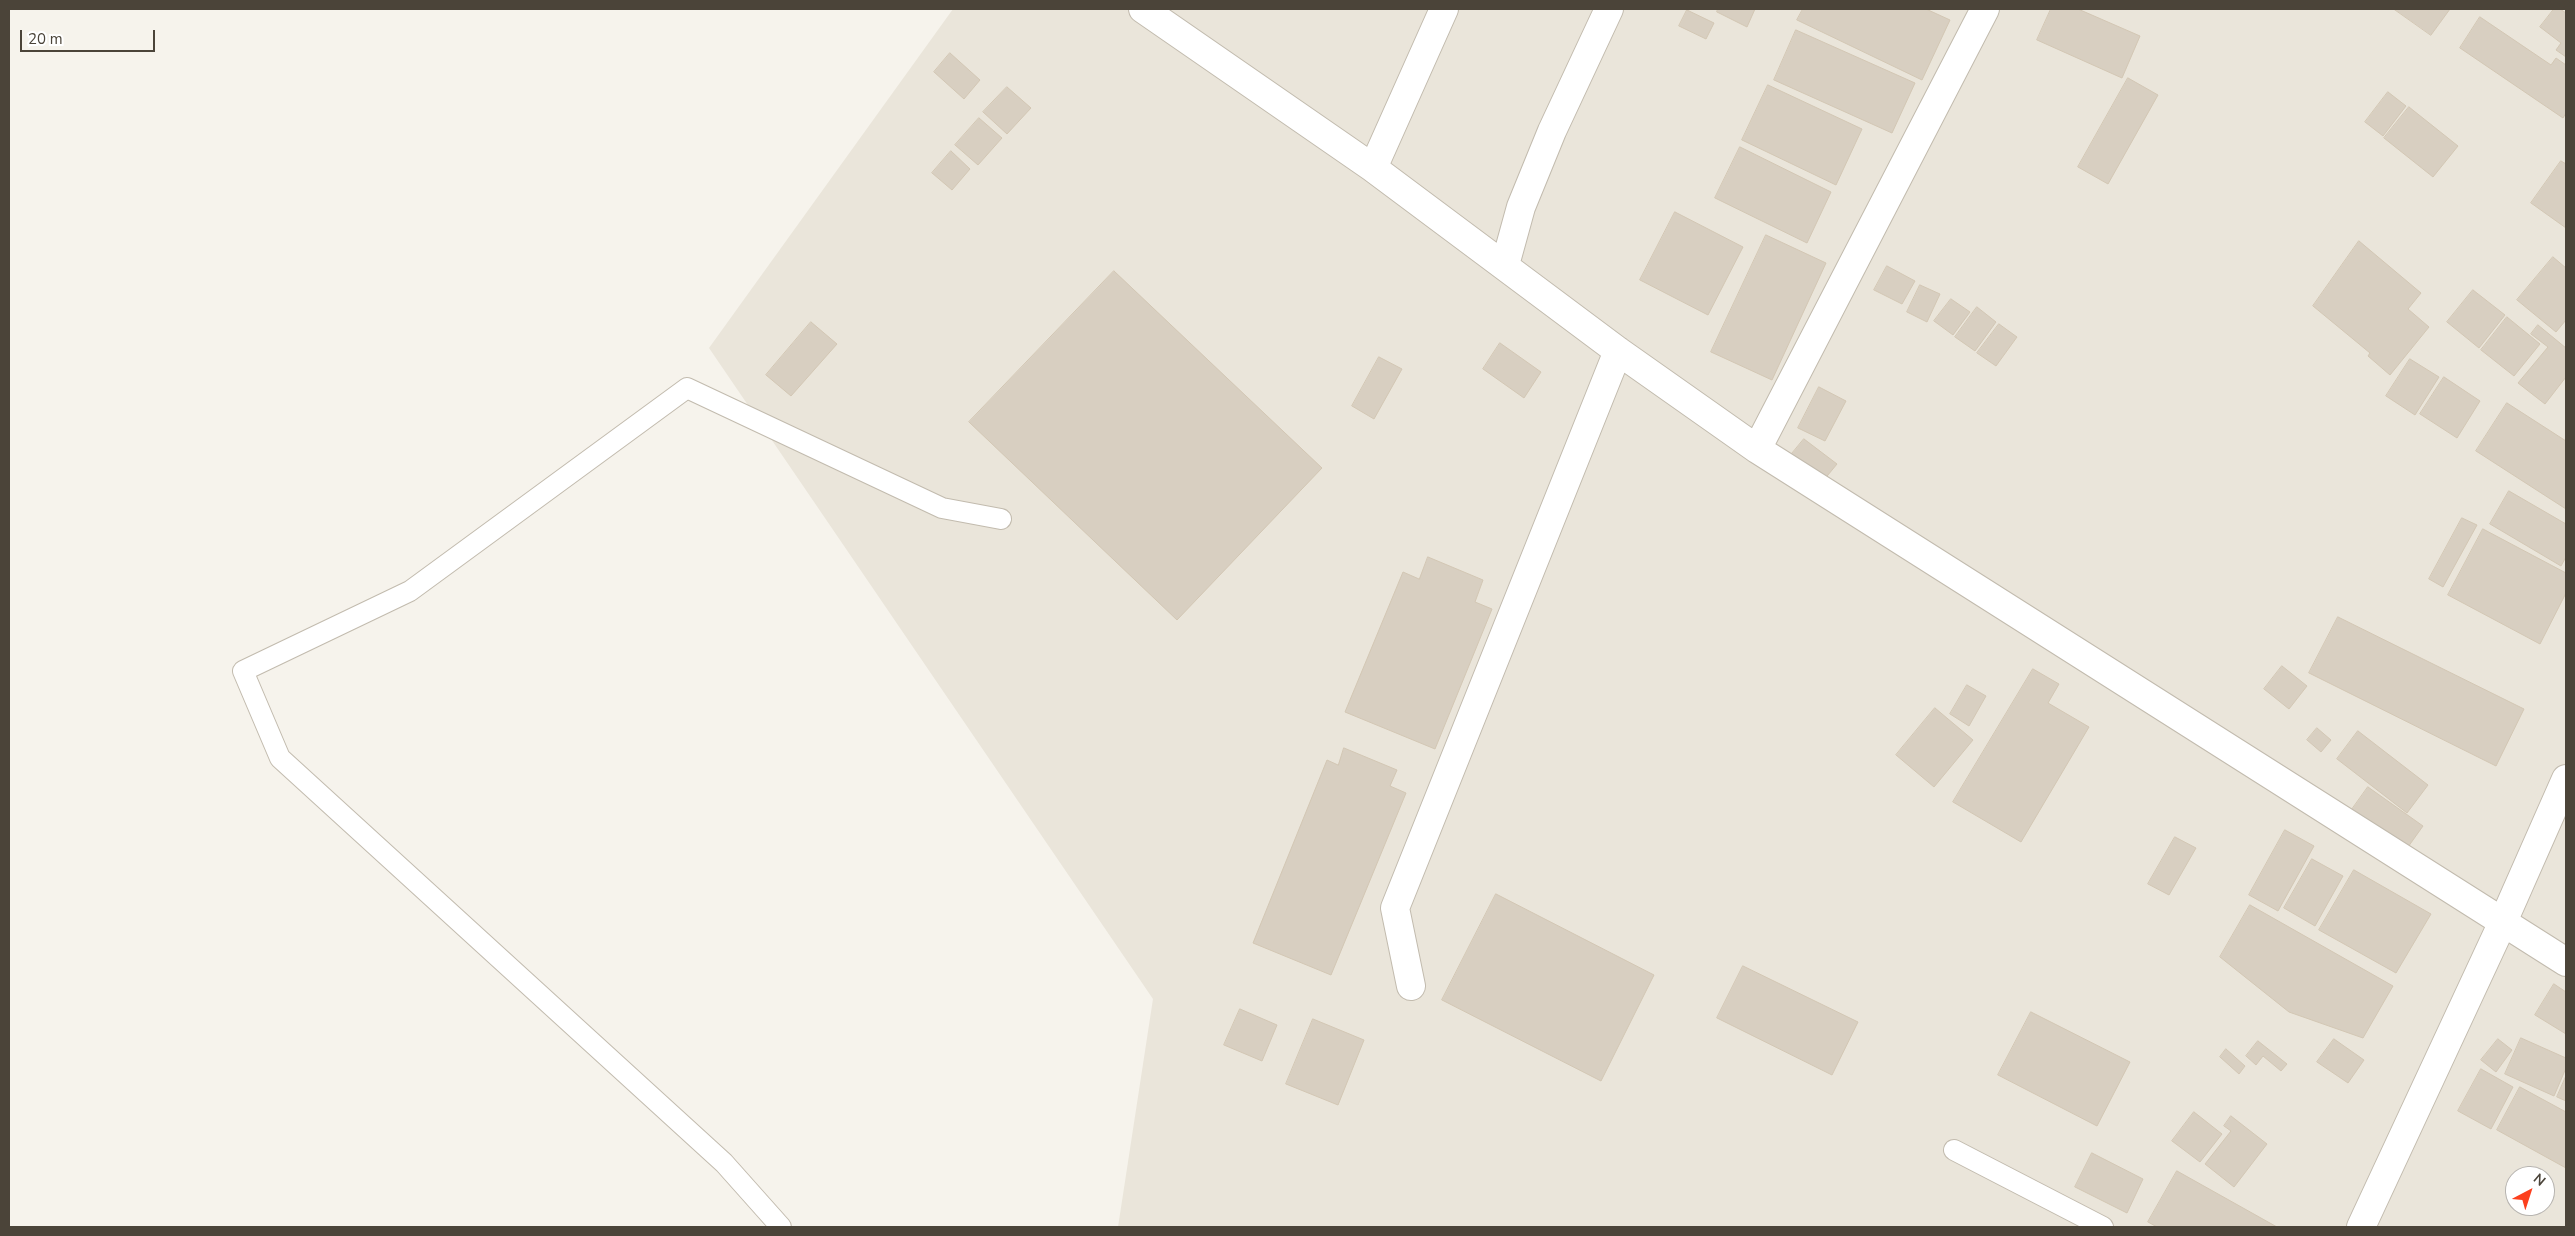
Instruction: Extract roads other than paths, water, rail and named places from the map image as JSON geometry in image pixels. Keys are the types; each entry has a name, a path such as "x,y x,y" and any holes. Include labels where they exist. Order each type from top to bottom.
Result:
{"street":[{"path":"1144,9 1373,168 1505,264 1618,351 1757,449 2502,924 2566,962"},
{"path":"1373,168 1444,9"},
{"path":"1505,264 1525,199 1552,131 1609,9"},
{"path":"1757,449 1985,9"},
{"path":"1410,986 1395,908 1618,351"},
{"path":"2361,1227 2502,924 2566,779"}],"lane":[{"path":"781,1227 724,1163 280,758 243,671 410,591 687,388 942,508 1001,519"},
{"path":"1954,1150 2103,1227"}]}
